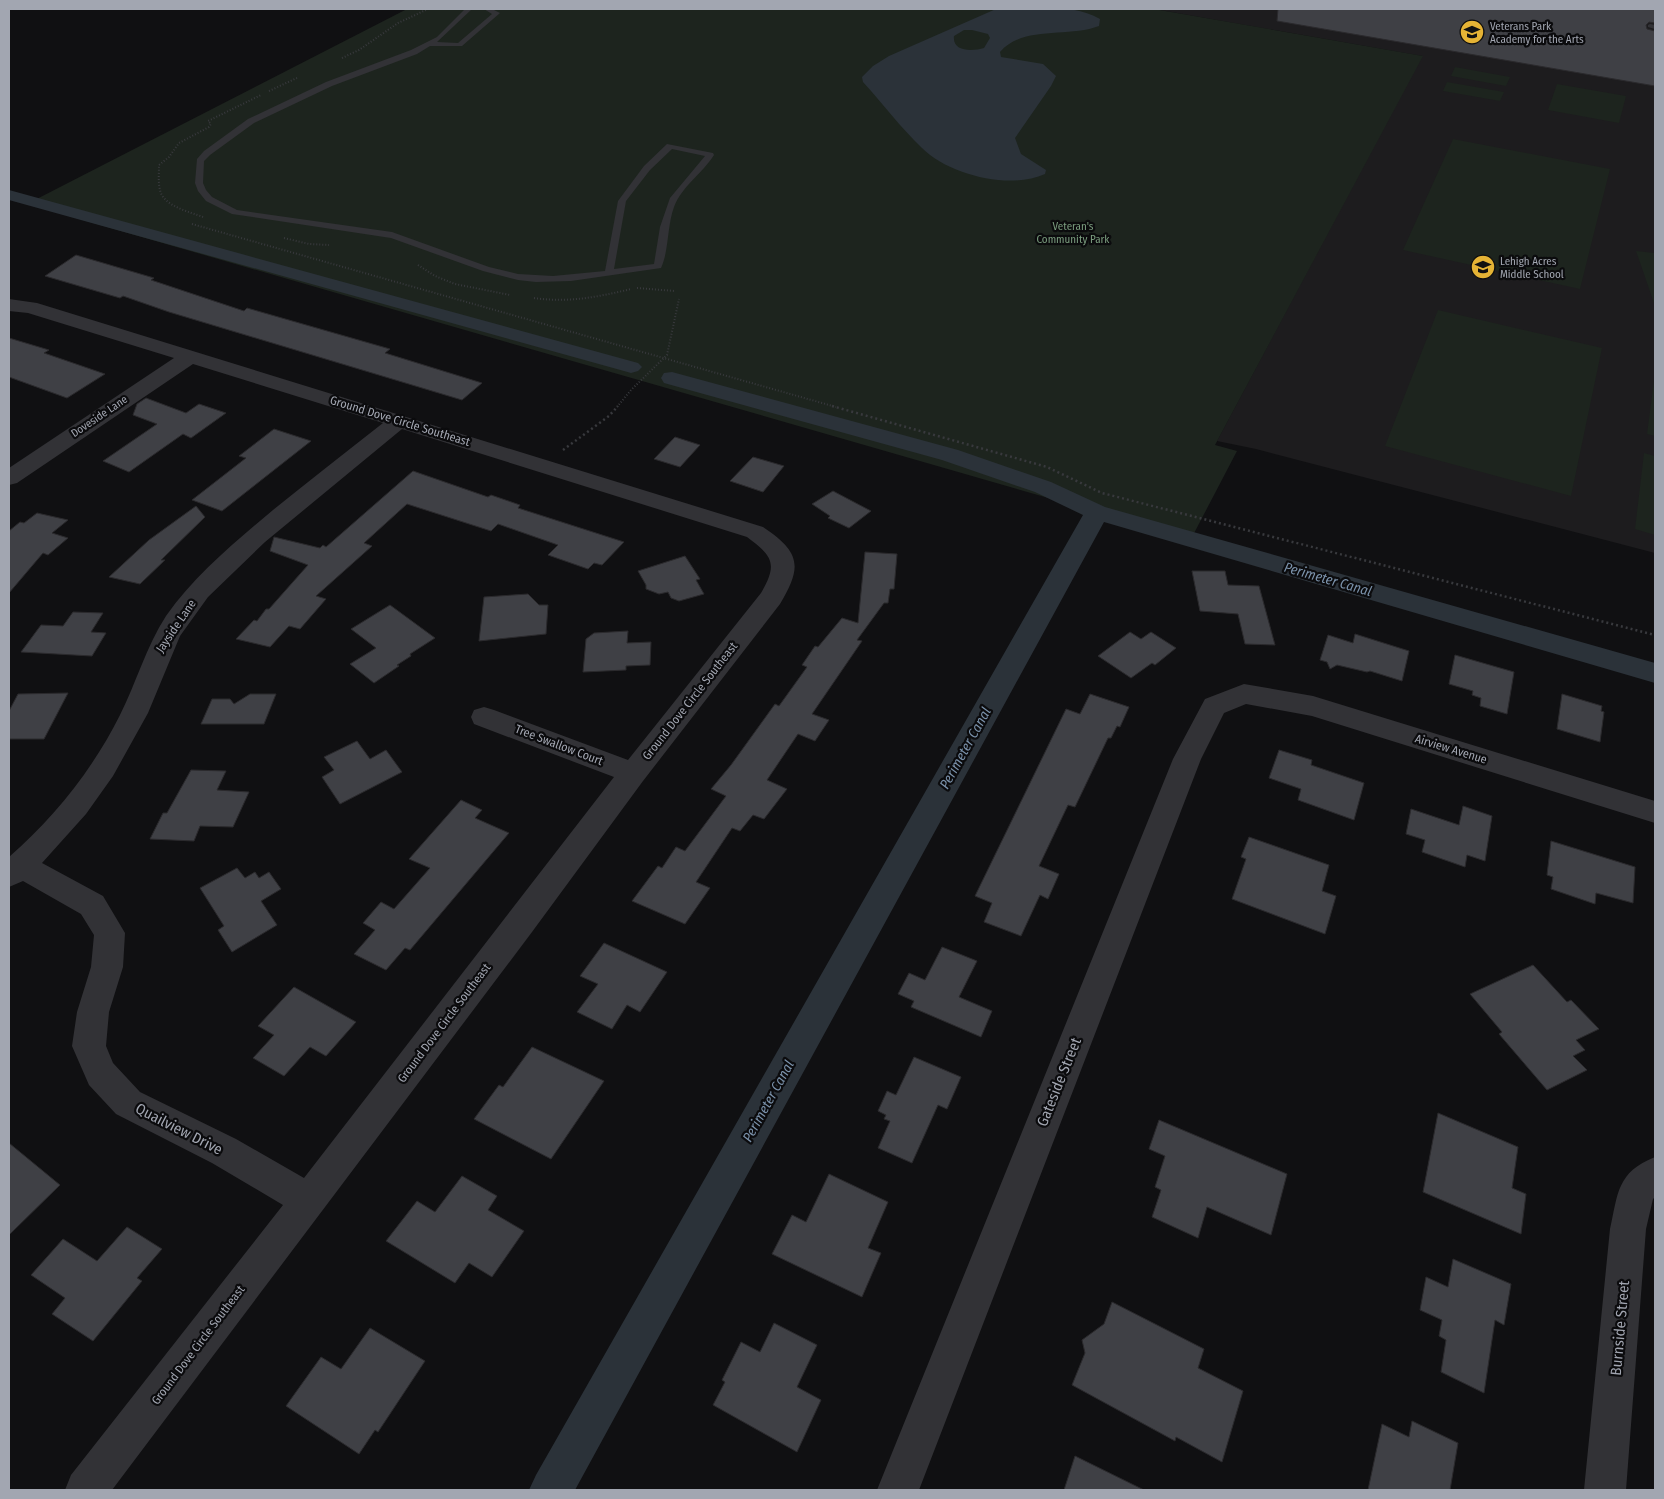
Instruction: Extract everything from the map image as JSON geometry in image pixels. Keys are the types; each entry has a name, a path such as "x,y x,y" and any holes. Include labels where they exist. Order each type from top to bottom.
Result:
{"street":[{"name":"Ground Dove Circle Southeast","path":"9,305 30,307 755,532 774,545 784,562 782,579 771,598 633,773 515,931 86,1490"},
{"name":"Doveside Lane","path":"9,478 191,356"},
{"name":"Jayside Lane","path":"15,870 64,821 92,788 129,724 158,652 176,622 200,592 259,535 399,421"},
{"name":"Airview Avenue","path":"1244,694 1313,706 1655,812"},
{"name":"Gateside Street","path":"898,1490 1187,759 1214,706 1244,694"},
{"name":"Tree Swallow Court","path":"484,717 633,773"},
{"name":"Quailview Drive","path":"15,870 92,905 110,933 108,967 93,1012 89,1046 102,1074 128,1103 224,1151 308,1200"},
{"name":"Burnside Street","path":"1605,1490 1628,1229 1637,1189 1655,1174"}],"lane":[{"path":"469,9 446,31 428,44 398,59 304,95 235,131 200,162 199,183 202,191 209,199 235,212 278,220 392,235 413,240 483,268 517,277 562,280 658,266 664,225 677,192 704,165 710,155 670,146 647,168 622,201 609,272"},
{"path":"428,44 454,47 465,43 497,13 487,9"}],"path":[{"path":"336,62 359,50 398,23 428,9"},
{"path":"210,219 190,213 164,198 160,191 159,165 169,157 179,143 209,127 212,124 208,121 213,117 300,76"},
{"path":"192,224 1047,467 1102,493 1655,635"},
{"path":"283,238 309,244 333,245"},
{"path":"414,263 439,278 450,282 483,291 515,296"},
{"path":"530,298 566,302 602,298 637,288 675,291"},
{"path":"543,465 609,416 631,390 667,355 679,299"}],"shaded area":[{"path":"1063,8 1076,10 1100,19 1099,26 1087,29 1046,33 1021,38 1000,52 1001,57 1043,64 1056,76 1015,138 1021,154 1046,170 1045,174 1031,179 998,180 981,177 948,166 922,148 863,82 862,77 873,66 889,56 996,9","holes":["964,30 988,34 990,38 984,48 964,50 956,45 954,36"]},
{"name":"Lehigh Acres Middle School","path":"1154,9 1655,9 1655,553 1256,449 1217,441 1422,56"}],"green space":[{"name":"Veteran's Community Park","path":"407,9 1154,9 1423,56 1215,445 1237,451 1191,539 27,204"},
{"path":"1455,67 1510,77 1506,86 1451,76"},
{"path":"1447,82 1504,92 1500,101 1443,91"},
{"path":"1557,84 1626,96 1619,123 1548,110"},
{"path":"1453,139 1610,169 1580,289 1403,250"},
{"path":"1636,251 1655,253 1655,306"},
{"path":"1438,310 1602,348 1571,496 1385,446"},
{"path":"1655,373 1655,436 1647,434"},
{"path":"1644,453 1655,456 1655,535 1635,529"}],"building":[{"name":"Veterans Park Academy for the Arts","path":"1278,9 1655,9 1655,23 1649,22 1646,25 1647,29 1655,31 1655,86 1277,21"},
{"path":"76,255 154,278 151,280 244,311 247,308 390,349 385,353 482,383 462,400 169,312 123,296 120,298 45,276"},
{"path":"9,338 49,350 44,353 105,374 67,398 9,377"},
{"path":"146,398 186,413 199,404 226,413 191,438 183,434 129,472 103,461 157,424 133,415 137,404"},
{"path":"274,429 311,441 222,511 192,500 246,458 239,456"},
{"path":"675,437 700,445 680,467 654,459"},
{"path":"753,457 784,466 763,492 730,481"},
{"path":"413,471 488,497 491,495 520,505 518,508 624,542 602,565 594,563 588,569 548,555 558,545 498,524 491,531 407,504 364,543 372,546 316,596 326,599 300,629 289,626 270,647 236,639 254,620 257,621 266,609 269,609 308,565 270,551 274,537 320,548 323,545 326,547"},
{"path":"833,491 871,511 849,528 828,518 830,516 812,504"},
{"path":"196,506 205,517 161,560 165,560 140,584 109,577 149,540"},
{"path":"37,513 68,520 52,533 68,538 48,555 43,553 9,593 9,531 20,522 24,523"},
{"path":"865,552 897,554 894,589 890,589 888,603 884,603 857,640 862,641 812,714 829,720 815,741 798,734 767,780 787,789 764,819 753,815 740,831 732,828 696,882 710,888 685,924 632,901 658,866 662,868 676,847 685,851 726,796 711,789 731,765 775,704 779,706 807,667 802,665 815,646 818,647 842,618 858,623"},
{"path":"685,556 700,579 696,580 704,594 679,601 671,598 668,592 659,594 646,589 646,585 638,571"},
{"path":"1192,571 1225,571 1228,585 1259,586 1275,645 1245,644 1238,614 1200,611"},
{"path":"528,594 539,605 548,605 546,634 479,641 484,597"},
{"path":"390,605 435,638 410,654 411,656 397,665 399,666 374,683 350,664 376,648 351,629"},
{"path":"73,612 103,613 91,632 106,633 92,656 21,652 41,625 63,626"},
{"path":"628,631 627,643 651,642 650,665 626,666 626,670 583,672 586,639 594,633"},
{"path":"1130,632 1141,639 1151,632 1176,648 1155,665 1152,663 1131,678 1098,656"},
{"path":"1355,634 1409,651 1402,681 1370,671 1367,672 1337,665 1330,669 1327,662 1320,660 1328,635 1353,643"},
{"path":"1455,655 1514,672 1507,714 1480,706 1481,698 1472,695 1473,691 1449,684"},
{"path":"68,693 44,739 9,739 9,711 18,694"},
{"path":"250,694 276,694 264,724 201,724 212,699 230,699 234,704"},
{"path":"1090,694 1129,707 1120,727 1117,726 1111,738 1108,738 1075,807 1068,805 1039,866 1059,874 1048,899 1040,895 1021,936 984,922 992,903 975,896 1066,709 1080,714"},
{"path":"1562,694 1602,706 1601,711 1604,712 1600,742 1557,729"},
{"path":"357,741 370,759 386,750 402,772 340,804 322,777 334,770 324,757"},
{"path":"1279,750 1312,760 1311,765 1364,783 1354,820 1298,800 1301,789 1269,778"},
{"path":"191,770 226,771 217,790 249,792 233,827 200,826 194,841 150,839 163,813 167,813"},
{"path":"461,800 482,810 475,818 509,833 410,950 405,948 386,970 354,954 375,930 363,923 381,902 394,909 430,868 409,859"},
{"path":"1463,806 1492,816 1485,861 1467,855 1465,867 1422,852 1425,840 1406,834 1411,809 1459,825"},
{"path":"1249,837 1329,865 1322,891 1336,896 1325,934 1232,899 1246,859 1241,857"},
{"path":"1551,841 1635,867 1633,903 1596,893 1595,904 1551,889 1553,877 1547,875"},
{"path":"237,868 245,878 255,872 259,878 269,872 281,889 261,901 277,925 232,952 218,930 224,926 200,888"},
{"path":"604,943 667,972 640,1012 627,1005 612,1029 577,1012 598,984 580,976"},
{"path":"942,947 977,961 959,997 992,1011 981,1037 911,1007 914,1001 898,994 909,973 925,980"},
{"path":"1533,965 1567,1002 1571,1000 1599,1029 1576,1040 1585,1050 1573,1056 1587,1070 1547,1090 1499,1034 1502,1032 1470,994"},
{"path":"294,987 356,1022 326,1056 310,1047 284,1076 253,1058 274,1035 258,1026"},
{"path":"532,1047 604,1081 551,1159 474,1119 499,1085 503,1087"},
{"path":"914,1057 961,1077 947,1109 938,1105 912,1163 878,1148 890,1121 884,1119 886,1115 878,1111 887,1091 896,1095"},
{"path":"1438,1113 1518,1147 1512,1188 1526,1194 1521,1234 1423,1192"},
{"path":"1159,1120 1287,1174 1271,1235 1207,1207 1198,1238 1152,1217 1161,1190 1155,1187 1165,1156 1149,1149"},
{"path":"9,1143 60,1185 9,1235"},
{"path":"829,1174 888,1202 868,1248 881,1253 862,1297 772,1254 792,1215 806,1222"},
{"path":"462,1176 497,1196 488,1210 524,1231 492,1277 469,1263 455,1283 386,1241 417,1201 435,1212"},
{"path":"127,1227 162,1249 137,1278 142,1281 93,1341 52,1314 65,1298 31,1275 63,1239 97,1261"},
{"path":"1453,1259 1511,1284 1504,1325 1495,1320 1484,1393 1441,1372 1446,1340 1439,1336 1442,1320 1420,1310 1426,1277 1448,1287"},
{"path":"1112,1302 1204,1349 1198,1368 1243,1391 1222,1462 1176,1437 1175,1441 1072,1385 1085,1353 1082,1340 1104,1324"},
{"path":"774,1323 817,1345 797,1387 821,1400 797,1452 713,1405 725,1382 722,1380 741,1342 760,1352"},
{"path":"370,1328 425,1361 378,1432 375,1430 359,1454 286,1406 321,1357 341,1369"},
{"path":"1412,1421 1458,1443 1450,1490 1368,1490 1382,1424 1409,1437"},
{"path":"1075,1456 1144,1490 1064,1490"}],"waterway":[{"path":"9,195 631,367"},
{"path":"672,378 950,455 1043,487 1097,512"},
{"name":"Perimeter Canal","path":"551,1490 1097,512"},
{"name":"Perimeter Canal","path":"1097,512 1655,673"}],"place":[{"name":"Veterans Park Academy for the Arts","path":"1472,32"},
{"name":"Lehigh Acres Middle School","path":"1483,267"}]}
